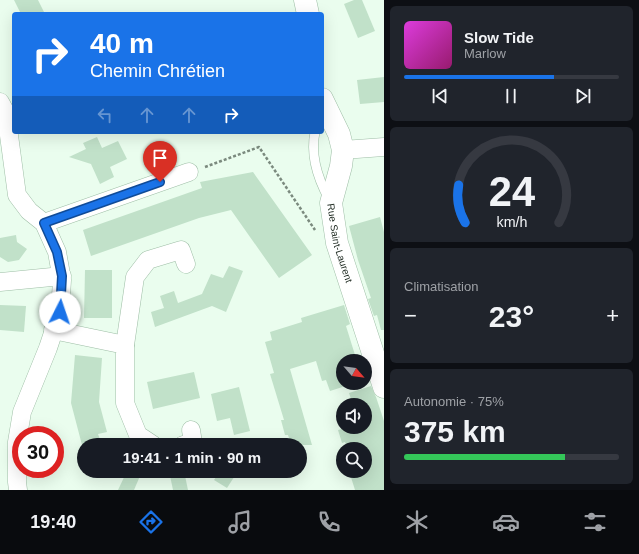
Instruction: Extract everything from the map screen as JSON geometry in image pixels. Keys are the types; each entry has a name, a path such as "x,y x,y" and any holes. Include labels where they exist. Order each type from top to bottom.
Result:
{"main road":[{"path":"305,0 308,12"},
{"name":"Rue Saint-Laurent","path":"324,110 339,134 343,150 341,166 331,204 337,243 384,387"}],"street":[{"path":"0,102 6,113 17,195 30,211 44,223 57,252 62,276 60,312 48,348 22,412 18,442 18,490"},
{"path":"343,150 384,147"},
{"path":"44,223 189,172"},
{"path":"142,438 138,435 124,403 125,345 135,277 148,260 181,250 186,264"},
{"path":"0,282 62,276"},
{"path":"53,330 125,345"}],"lane":[{"path":"315,134 313,142 315,168 322,188 331,204"}],"path":[{"path":"189,172 259,147 321,240 337,243"}],"building":[{"path":"14,0 38,0 44,12 20,12"},
{"path":"354,0 362,0 375,31 358,38 344,4"},
{"path":"384,77 384,102 360,104 357,80"},
{"path":"97,137 102,148 118,141 127,159 110,167 114,177 100,184 91,164 69,157 86,149 83,143"},
{"path":"253,172 312,255 279,278 231,210 199,218 91,256 83,230 202,188 200,182"},
{"path":"380,217 384,232 384,330 381,330 377,315 374,316 368,299 371,298 358,260 349,226"},
{"path":"16,235 17,242 27,249 19,260 8,262 0,257 0,238"},
{"path":"229,266 243,271 226,312 212,306 155,327 151,312 164,308 160,296 174,291 178,303 202,294 211,274 223,278"},
{"path":"85,270 112,270 112,318 84,318"},
{"path":"0,305 26,306 24,332 0,330"},
{"path":"344,305 350,324 346,326 355,354 336,354 336,389 330,391 326,380 322,381 316,361 290,369 312,445 307,445 307,438 289,438 288,435 285,435 281,420 284,420 270,374 274,373 265,342 272,340 270,332 302,322 301,318"},
{"path":"75,355 102,358 99,402 107,432 98,434 99,438 80,438 71,403"},
{"path":"194,372 200,398 153,409 147,382"},
{"path":"239,387 250,431 234,435 230,418 217,421 211,394"},
{"path":"372,388 376,397 384,421 384,490 355,490 351,478 372,478 372,442 342,442 339,434 372,434 372,398 351,398 349,393 358,390 372,390"},
{"path":"124,478 139,478 134,490 118,490"},
{"path":"170,478 185,478 188,490 173,490"},
{"path":"215,478 233,478 227,488 214,480"}],"route":[{"path":"60,312 62,276 57,252 44,223 160,182"}]}
